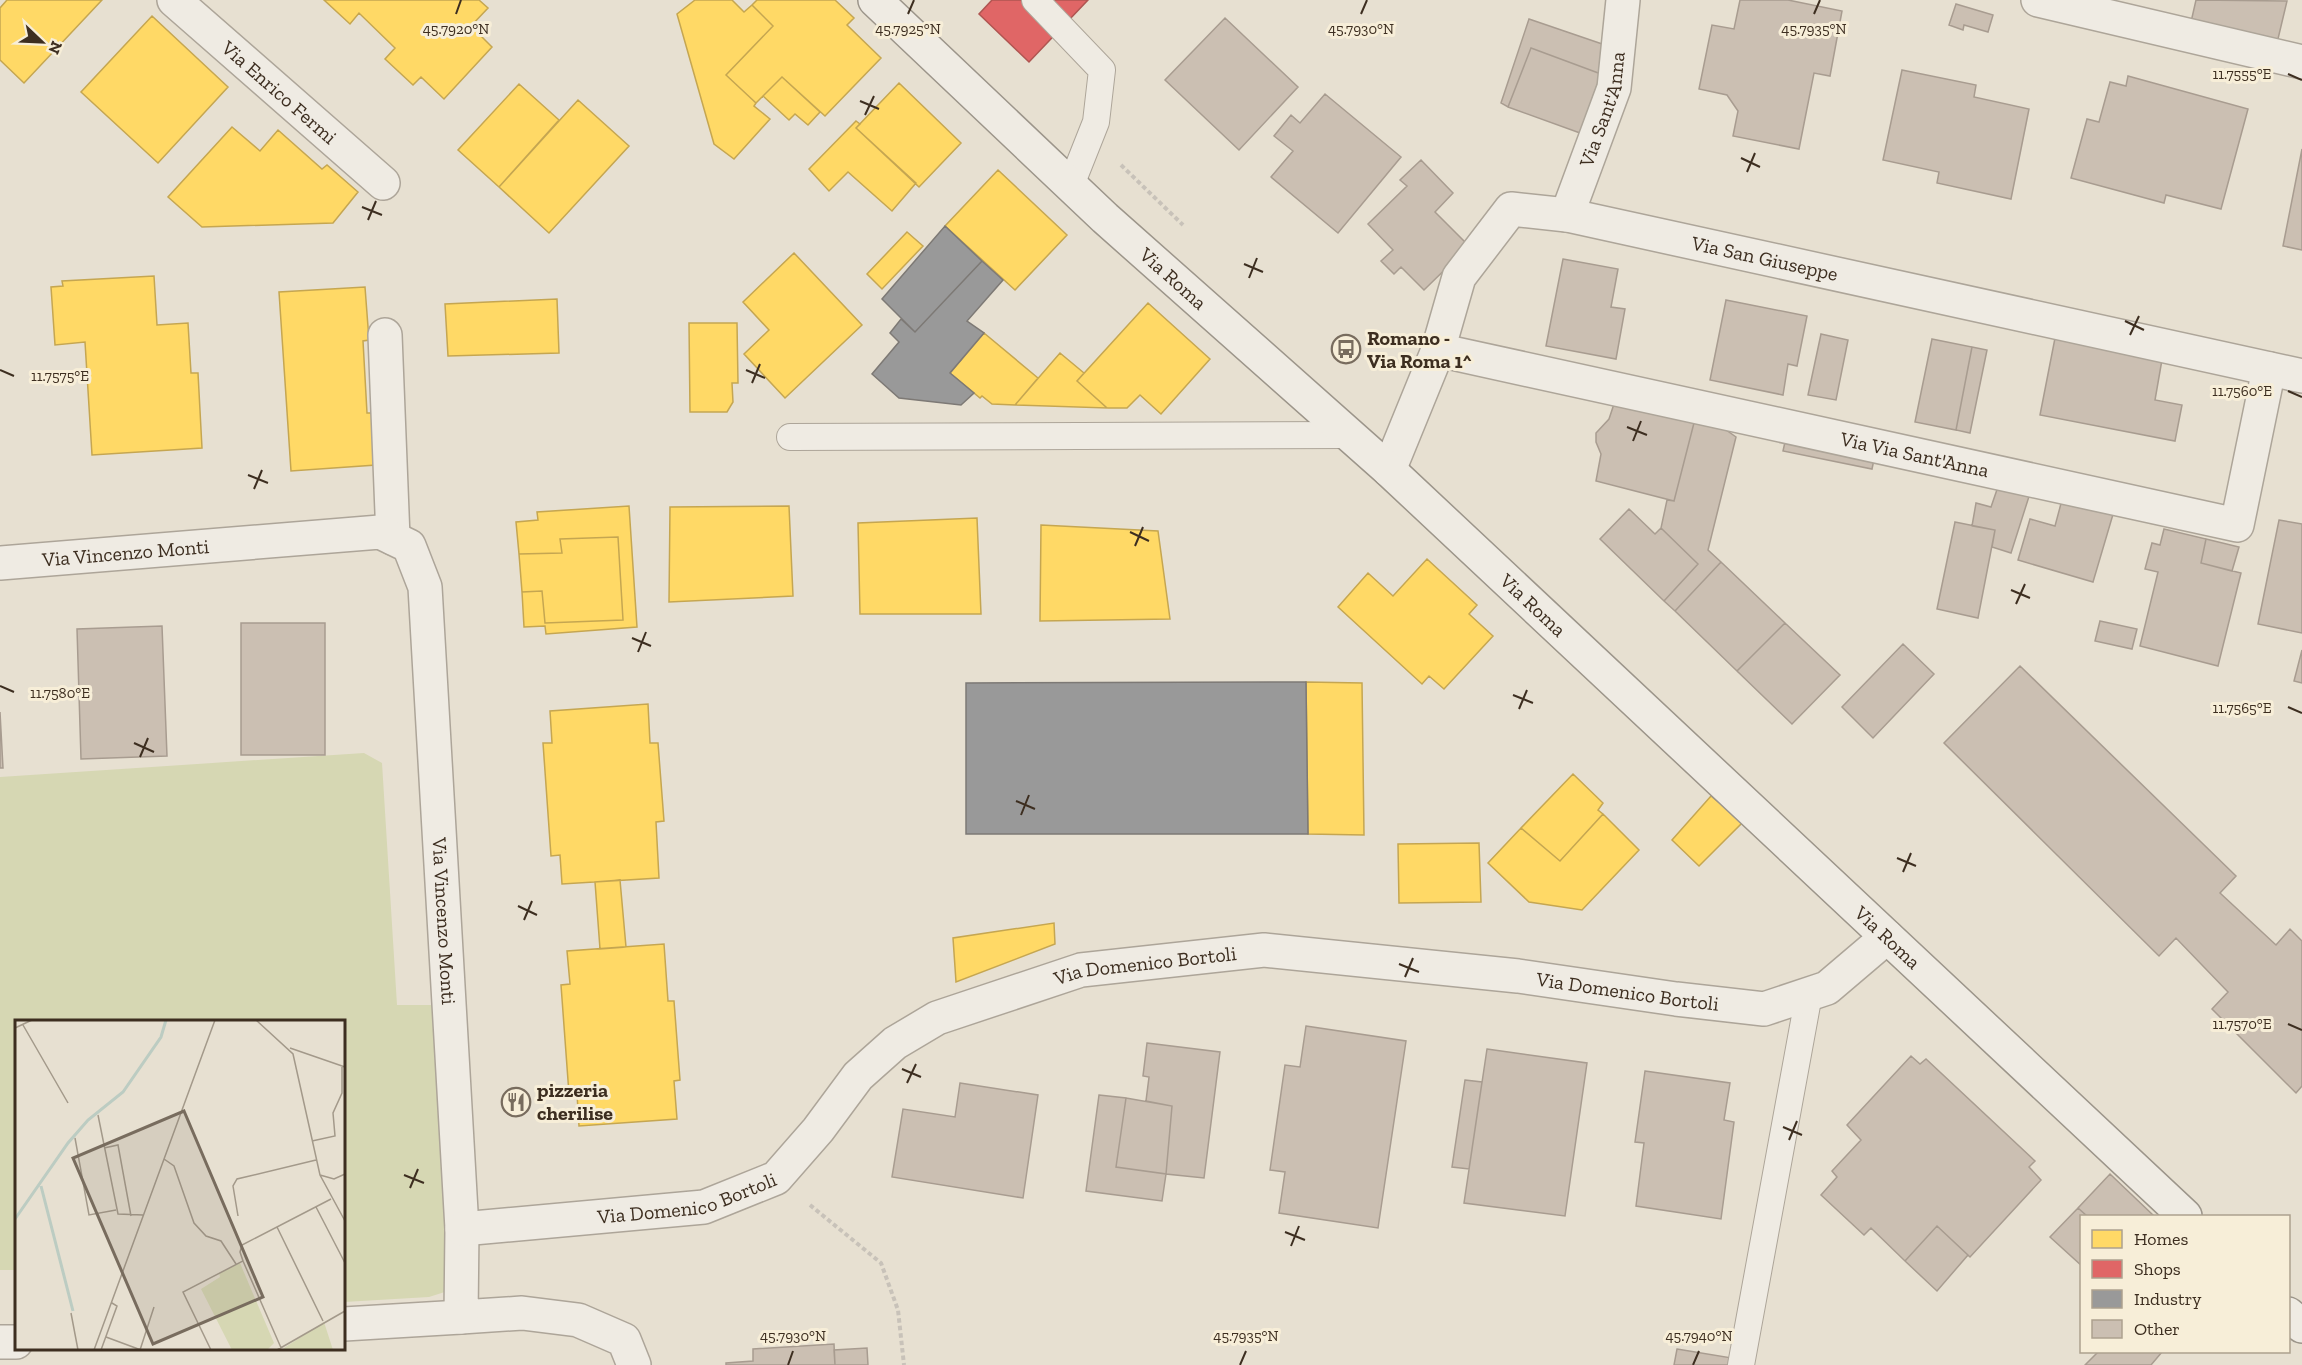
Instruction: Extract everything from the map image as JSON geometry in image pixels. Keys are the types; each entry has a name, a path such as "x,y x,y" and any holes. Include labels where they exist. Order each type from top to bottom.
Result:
{"street":[{"name":"Via Enrico Fermi","path":"174,0 383,183"},
{"name":"Via Roma","path":"875,0 1105,218 1389,470 2184,1215"},
{"name":"Via Sant'Anna","path":"1567,215 1614,87 1623,0"},
{"path":"2038,0 2302,62"},
{"name":"Via San Giuseppe","path":"1389,470 1438,350 1460,277 1511,209 1567,215 2302,376"},
{"path":"385,336 393,538"},
{"name":"Via Via Sant'Anna","path":"1438,350 2236,525 2269,369"},
{"name":"Via Vincenzo Monti","path":"0,563 380,531 409,546 425,587 462,1229 461,1317"},
{"name":"Via Domenico Bortoli","path":"462,1229 704,1207 776,1178 819,1130 858,1076 895,1043 937,1018 1081,970 1264,950 1518,976 1764,1009 1827,987 1887,937"},
{"path":"345,1324 522,1313 578,1320 629,1352"},
{"path":"2290,1315 2302,1326"}],"lane":[{"path":"1035,0 1102,70 1096,122 1071,185"},
{"path":"790,437 1349,435"},
{"path":"1741,1365 1809,994"}],"path":[{"path":"776,1178 881,1263 898,1310 904,1365"}],"green space":[{"path":"364,753 382,763 397,1005 444,1005 451,1290 429,1297 345,1302 345,1020 15,1020 15,1270 0,1270 0,777"}],"building: Homes":[{"path":"7,0 102,0 24,83 0,60 0,8"},
{"path":"324,0 479,0 488,8 471,26 492,47 444,99 421,77 413,85 385,59 395,48 359,13 350,24"},
{"path":"695,0 732,0 744,12 752,5 773,26 726,75 756,103 754,106 770,119 734,159 714,144 677,14"},
{"path":"757,0 835,0 854,18 847,25 881,58 825,116 782,77 756,103 726,75 773,26 752,5"},
{"path":"152,16 228,87 158,163 81,92"},
{"path":"782,77 820,112 808,125 795,114 789,120 763,96"},
{"path":"899,83 961,143 919,187 856,128"},
{"path":"519,84 559,120 499,187 458,150"},
{"path":"578,100 629,146 549,233 499,187"},
{"path":"856,121 860,124 856,128 916,183 892,211 848,172 829,191 809,169"},
{"path":"232,127 260,151 278,130 322,169 327,165 358,192 333,223 202,227 168,197"},
{"path":"998,170 1067,235 1015,290 945,226"},
{"path":"907,232 923,246 882,289 867,274"},
{"path":"794,253 862,325 785,398 744,354 769,330 743,302"},
{"path":"154,276 157,325 188,323 191,373 198,373 202,448 92,455 85,342 55,345 51,287 63,286 62,281"},
{"path":"365,287 369,340 363,341 367,413 373,413 376,465 291,471 279,292"},
{"path":"557,299 559,353 448,356 445,304"},
{"path":"1148,303 1210,359 1161,414 1140,395 1127,408 1107,408 1077,381"},
{"path":"689,323 737,323 738,383 732,383 733,402 727,412 690,412"},
{"path":"984,333 1038,378 1015,405 992,404 982,396 980,398 950,373"},
{"path":"1060,353 1084,373 1077,381 1107,408 1015,405"},
{"path":"629,506 637,627 546,634 545,626 524,627 522,592 542,591 545,623 623,620 618,537 560,539 562,553 519,554 516,522 538,520 537,512"},
{"path":"789,506 793,596 669,602 670,507"},
{"path":"977,518 981,614 860,614 858,523"},
{"path":"1041,525 1158,531 1170,619 1040,621"},
{"path":"618,537 623,620 545,623 542,591 522,592 519,554 562,553 560,539"},
{"path":"1427,559 1477,605 1469,614 1493,636 1444,689 1429,676 1422,684 1338,607 1368,573 1393,596"},
{"path":"1306,682 1362,683 1364,835 1308,834"},
{"path":"648,704 650,743 658,743 664,821 656,822 659,878 562,884 560,855 551,856 543,743 552,743 550,711"},
{"path":"1573,774 1603,803 1598,810 1603,814 1560,861 1521,828"},
{"path":"1711,796 1743,822 1699,866 1672,840"},
{"path":"1603,814 1639,850 1582,910 1529,902 1488,863 1521,828 1560,861"},
{"path":"1479,843 1481,902 1399,903 1398,844"},
{"path":"620,880 626,947 600,949 595,882"},
{"path":"1054,923 1055,944 956,982 953,938"},
{"path":"664,944 668,1001 674,1001 680,1080 674,1081 677,1119 579,1126 577,1094 569,1094 561,985 570,984 567,951"}],"building: Shops":[{"path":"992,0 1088,0 1029,62 979,14"}],"building: Industry":[{"path":"945,226 982,261 915,332 882,299"},
{"path":"982,261 1003,280 967,321 984,333 950,373 974,393 961,405 899,398 872,374 899,342 890,333 901,319 915,332"},
{"path":"1306,682 1308,834 966,834 966,683"}],"building: Other":[{"path":"1740,0 1788,0 1842,11 1830,76 1814,73 1799,149 1733,136 1738,111 1727,95 1699,89 1712,25 1734,29"},
{"path":"2196,0 2287,1 2277,43 2191,22"},
{"path":"1956,4 1993,15 1988,32 1964,25 1963,30 1949,25"},
{"path":"1225,18 1298,87 1239,150 1165,80"},
{"path":"1529,19 1611,47 1601,74 1531,48 1508,107 1501,103"},
{"path":"1531,48 1601,74 1580,133 1508,107"},
{"path":"1902,70 1976,85 1974,97 2029,109 2011,199 1937,183 1939,172 1883,160"},
{"path":"2128,76 2248,109 2221,209 2166,195 2164,203 2071,178 2087,119 2099,122 2110,82 2126,86"},
{"path":"1325,94 1401,157 1338,233 1271,177 1293,151 1274,136 1291,115 1300,123"},
{"path":"2302,149 2302,250 2283,246"},
{"path":"1421,160 1453,193 1435,212 1469,246 1424,290 1401,267 1394,274 1381,261 1393,250 1368,224 1407,186 1400,180"},
{"path":"1563,259 1618,269 1611,307 1625,309 1616,359 1546,346"},
{"path":"1726,300 1807,316 1797,366 1788,364 1783,395 1710,380"},
{"path":"2056,333 2163,354 2155,400 2182,405 2175,441 2040,415"},
{"path":"1821,334 1848,340 1836,400 1808,395"},
{"path":"1932,339 1972,347 1956,430 1915,422"},
{"path":"1972,347 1987,350 1970,433 1956,430"},
{"path":"1616,398 1695,419 1674,501 1596,481 1601,454 1596,442 1596,433 1609,419"},
{"path":"1695,419 1719,425 1736,437 1708,550 1721,562 1675,611 1664,601 1698,564 1661,528 1667,500 1674,501"},
{"path":"1787,433 1876,450 1872,469 1783,451"},
{"path":"2001,478 2032,487 2011,553 1992,547 1995,530 1972,526 1976,503 1991,507"},
{"path":"2063,496 2114,511 2093,582 2018,560 2030,519 2055,526"},
{"path":"1629,509 1655,534 1661,528 1698,564 1664,601 1600,539"},
{"path":"2279,520 2302,524 2302,633 2258,624"},
{"path":"1955,522 1995,530 1978,618 1937,609"},
{"path":"2164,529 2206,539 2201,563 2241,573 2218,666 2140,646 2158,572 2145,569 2152,543 2160,545"},
{"path":"2206,539 2239,547 2232,571 2201,563"},
{"path":"1721,562 1785,623 1737,671 1675,611"},
{"path":"2100,621 2137,629 2132,649 2095,641"},
{"path":"241,623 325,623 325,755 241,755"},
{"path":"1785,623 1840,675 1792,724 1737,671"},
{"path":"162,626 167,756 81,759 77,629"},
{"path":"1903,644 1934,674 1873,738 1842,707"},
{"path":"2302,650 2302,683 2294,681"},
{"path":"2020,666 2236,876 2220,893 2276,945 2290,929 2302,941 2302,1086 2296,1093 2212,1009 2228,992 2176,938 2159,956 1944,743"},
{"path":"0,712 3,768 0,768"},
{"path":"1306,1026 1406,1041 1378,1228 1279,1213 1285,1172 1270,1170 1285,1065 1300,1067"},
{"path":"1147,1043 1220,1052 1204,1178 1166,1174 1172,1106 1146,1101 1149,1077 1143,1076"},
{"path":"1487,1049 1587,1063 1565,1216 1464,1203"},
{"path":"1911,1056 1920,1064 1926,1059 2035,1161 2029,1167 2041,1180 1970,1257 1937,1226 1905,1261 1871,1228 1864,1235 1821,1195 1837,1177 1832,1171 1861,1140 1847,1125"},
{"path":"1645,1071 1730,1083 1724,1120 1734,1122 1721,1219 1636,1206 1644,1143 1635,1142"},
{"path":"1465,1080 1482,1082 1469,1169 1452,1167"},
{"path":"960,1083 1038,1095 1023,1198 892,1177 903,1109 955,1117"},
{"path":"1099,1095 1126,1098 1116,1167 1166,1174 1162,1201 1086,1191"},
{"path":"1126,1098 1172,1106 1166,1174 1116,1167"},
{"path":"2110,1174 2153,1215 2086,1215 2078,1208"},
{"path":"2078,1208 2086,1215 2080,1215 2080,1264 2050,1237"},
{"path":"1937,1226 1968,1255 1937,1291 1905,1261"},
{"path":"834,1344 835,1365 726,1365 726,1363 753,1361 753,1349"},
{"path":"867,1348 868,1365 835,1365 834,1350"},
{"path":"1677,1349 1732,1358 1731,1365 1674,1365"},
{"path":"2097,1353 2161,1353 2151,1365 2085,1365"}],"place":[{"name":"Romano - Via Roma 1^","path":"1346,349"},
{"name":"pizzeria cherilise","path":"516,1102"}]}
